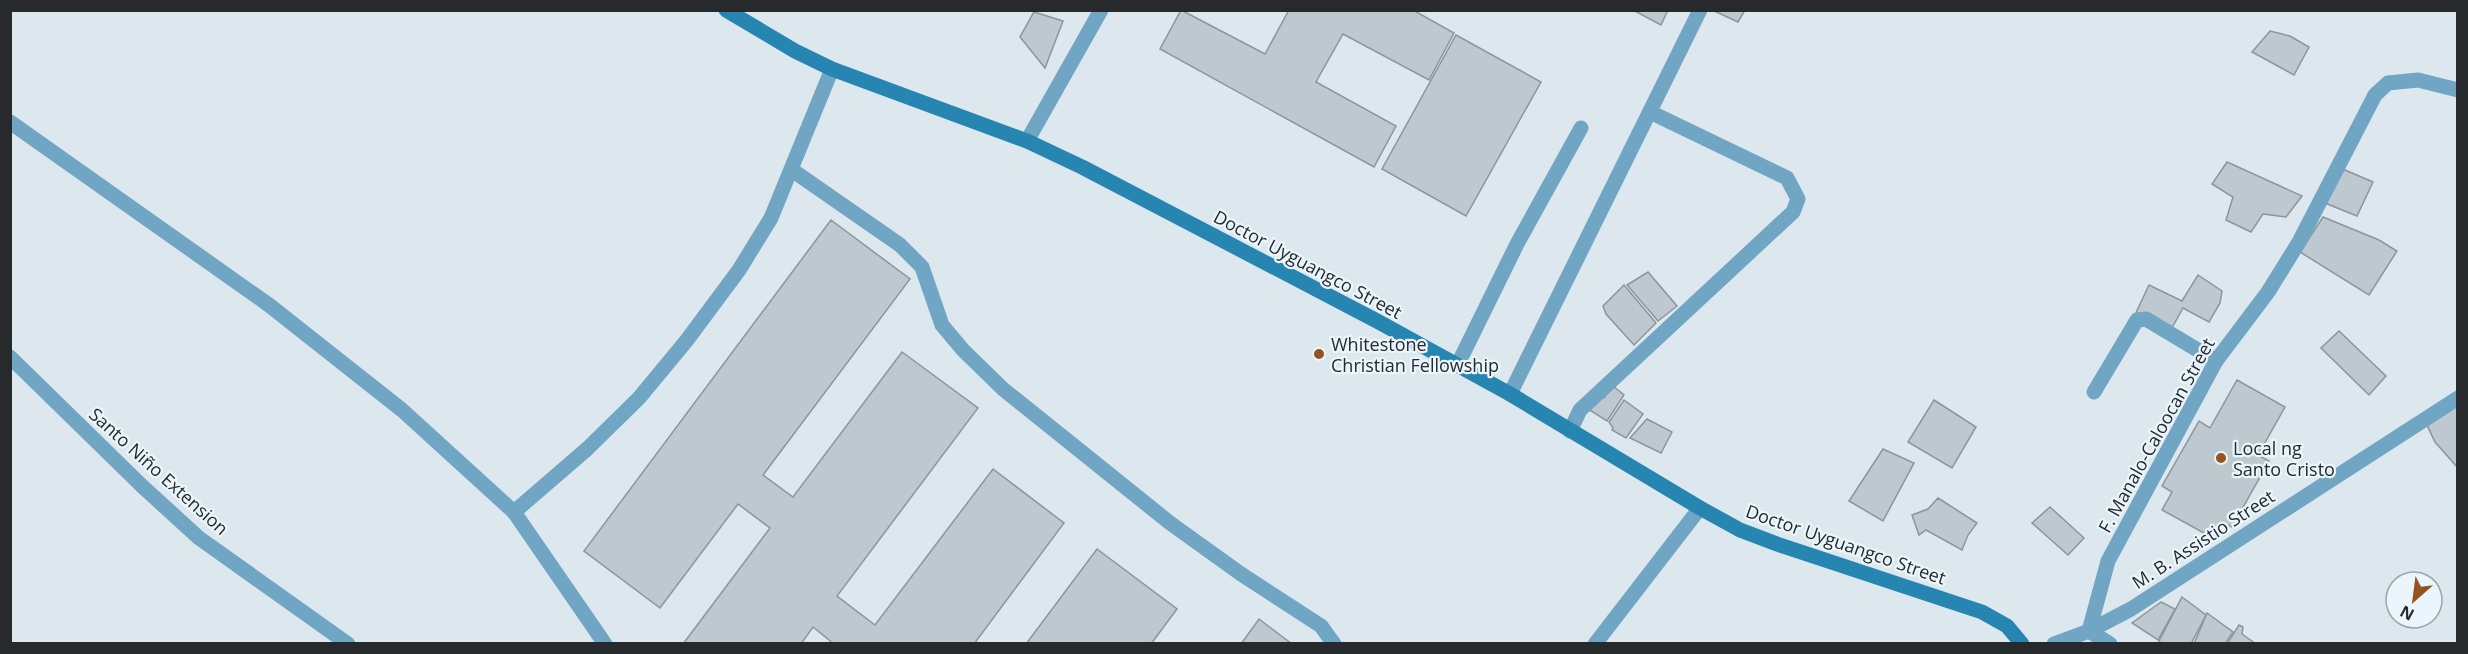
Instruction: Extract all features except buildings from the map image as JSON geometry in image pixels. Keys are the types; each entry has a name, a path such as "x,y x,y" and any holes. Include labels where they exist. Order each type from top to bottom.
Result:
{"main road":[{"name":"Doctor Uyguangco Street","path":"726,10 795,51 832,69 1027,141 1366,316 1510,394 1740,530 1982,612 2007,626 2022,644"}],"street":[{"path":"1027,141 1101,10"},
{"path":"1510,394 1700,10"},
{"path":"514,512 587,449 639,398 687,340 739,270 771,218 832,69"},
{"name":"F. Manalo-Caloocan Street","path":"2089,631 2108,561 2216,361 2268,292 2299,242 2375,95 2388,83 2418,80 2457,90"},
{"path":"1570,431 1580,410 1589,400 1793,212 1798,199 1788,178 1650,112"},
{"path":"10,122 269,305 402,410 514,512 605,644"},
{"path":"1457,366 1516,244 1581,128"},
{"path":"792,170 900,245 922,267 942,325 963,350 1003,389 1170,523 1241,574 1321,626 1334,644"},
{"path":"2094,392 2136,320 2146,319 2216,361"},
{"name":"Santo Niño Extension","path":"10,357 142,486 199,538 348,644"},
{"name":"M. B. Assistio Street","path":"2054,644 2089,631 2131,609 2457,398"},
{"path":"1595,644 1700,508"},
{"path":"2089,631 2110,644"}],"place":[{"name":"Whitestone Christian Fellowship","path":"1319,354"},
{"name":"Local ng Santo Cristo","path":"2221,458"}]}
